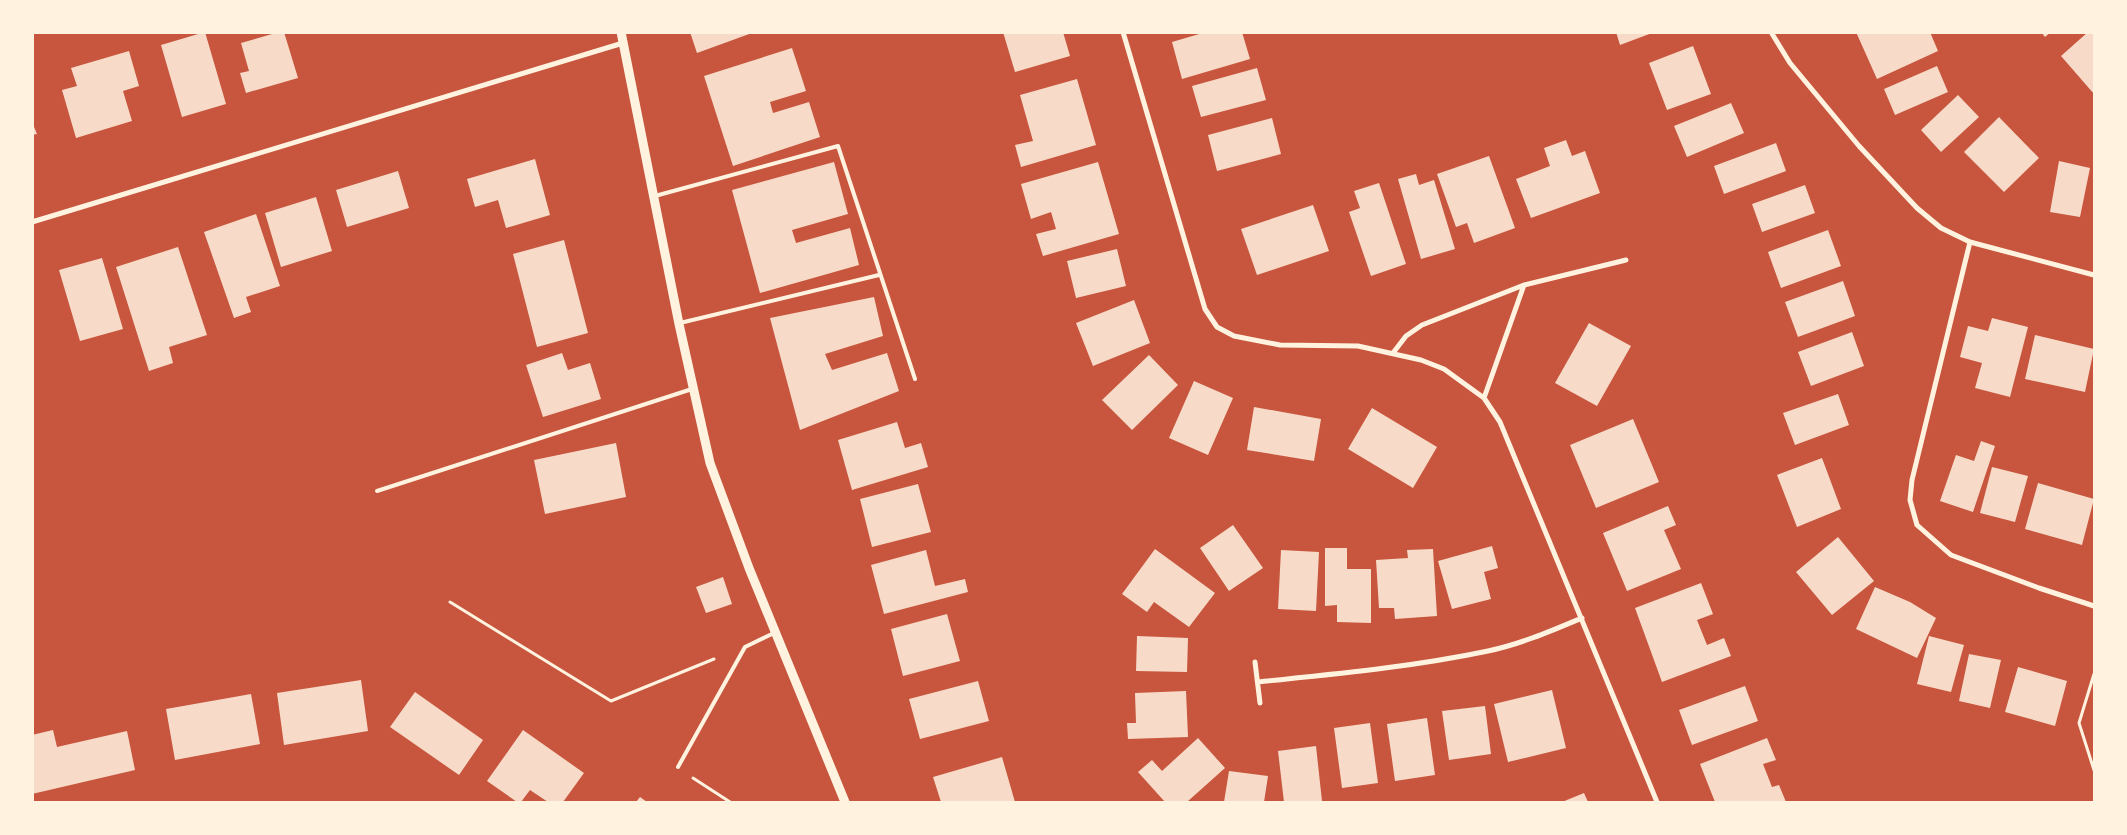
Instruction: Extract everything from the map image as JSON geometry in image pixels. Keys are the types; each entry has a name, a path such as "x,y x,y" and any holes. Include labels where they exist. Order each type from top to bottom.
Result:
{"street":[{"path":"621,32 692,389 710,463 749,568 845,802"},
{"path":"1122,32 1205,309 1217,327 1234,336 1280,345 1358,346 1421,360 1444,369 1484,398 1500,422 1657,802"},
{"path":"1771,32 1790,63 1839,122 1917,208 1941,228 1970,242 2094,275"},
{"path":"32,222 624,43"},
{"path":"1970,242 1912,480 1910,500 1917,524 1951,555 2039,588 2094,606"},
{"path":"1392,353 1406,336 1422,325 1524,285 1626,260"},
{"path":"1484,398 1524,285"},
{"path":"1258,682 1374,670 1490,650 1535,637 1582,618"},
{"path":"1255,662 1260,703"}],"lane":[{"path":"654,196 838,146 879,275 915,379"},
{"path":"679,324 879,275"},
{"path":"377,491 692,389"},
{"path":"678,767 745,647 776,632"}],"path":[{"path":"450,602 611,701 745,647"},
{"path":"2094,674 2079,723 2094,770"},
{"path":"678,767 730,802"}],"building":[{"path":"205,32 226,104 182,117 161,45"},
{"path":"284,32 298,78 246,93 240,73 249,71 241,43"},
{"path":"690,32 752,32 752,33 697,53"},
{"path":"1003,32 1063,32 1070,56 1015,72"},
{"path":"1206,32 1242,32 1250,59 1182,79 1172,42"},
{"path":"1616,32 1652,32 1652,33 1620,45"},
{"path":"1856,32 1930,32 1938,51 1877,79"},
{"path":"2041,32 2051,32 2045,37"},
{"path":"2088,32 2094,32 2094,94 2061,56"},
{"path":"1693,46 1711,94 1667,110 1649,63"},
{"path":"792,48 806,91 770,102 773,113 809,102 820,137 733,166 704,76"},
{"path":"129,51 139,86 123,91 132,121 76,138 62,90 77,86 71,68"},
{"path":"1937,66 1948,92 1895,115 1884,89"},
{"path":"1257,68 1266,100 1201,117 1192,86"},
{"path":"1077,79 1096,145 1021,167 1015,145 1033,141 1020,95"},
{"path":"1958,95 1979,117 1941,152 1921,130"},
{"path":"1731,103 1744,133 1687,157 1674,126"},
{"path":"1999,117 2039,158 2004,192 1964,152"},
{"path":"1272,118 1281,154 1217,171 1208,135"},
{"path":"32,122 37,134 32,135"},
{"path":"1566,140 1572,156 1585,151 1600,193 1531,218 1516,179 1550,166 1544,148"},
{"path":"1776,143 1786,171 1724,194 1714,166"},
{"path":"1489,156 1515,228 1474,243 1467,223 1456,227 1437,174"},
{"path":"535,159 550,215 506,228 498,200 475,207 467,179"},
{"path":"2059,161 2090,168 2080,217 2050,212"},
{"path":"834,162 848,214 792,230 796,243 850,228 859,265 760,293 732,190"},
{"path":"1098,162 1119,234 1043,256 1036,234 1056,229 1051,212 1031,219 1021,184"},
{"path":"398,171 409,208 347,227 336,190"},
{"path":"1416,174 1419,185 1434,180 1455,249 1421,259 1398,179"},
{"path":"1379,183 1406,264 1371,276 1349,212 1360,208 1354,191"},
{"path":"1805,185 1815,213 1762,232 1752,204"},
{"path":"316,197 332,251 281,267 265,213"},
{"path":"1313,205 1329,251 1257,275 1241,229"},
{"path":"256,214 280,286 246,297 251,312 234,318 204,232"},
{"path":"1828,230 1841,266 1781,288 1768,252"},
{"path":"564,240 588,333 537,347 513,254"},
{"path":"178,247 207,335 169,347 173,363 149,371 116,267"},
{"path":"1117,249 1126,286 1076,298 1067,261"},
{"path":"102,258 123,329 80,341 59,270"},
{"path":"1843,281 1855,316 1798,337 1785,302"},
{"path":"874,297 883,336 825,354 832,370 887,353 899,391 800,430 770,318"},
{"path":"1134,300 1150,343 1093,366 1076,323"},
{"path":"1992,318 2028,327 2010,397 1975,388 1982,363 1960,357 1968,326 1988,331"},
{"path":"1589,323 1631,346 1597,406 1555,383"},
{"path":"1852,332 1864,366 1811,386 1798,352"},
{"path":"2035,335 2094,349 2085,392 2025,379"},
{"path":"562,353 568,370 590,363 601,399 543,417 526,365"},
{"path":"1149,355 1178,385 1132,430 1102,400"},
{"path":"1194,381 1233,398 1208,455 1169,438"},
{"path":"1838,394 1849,425 1795,445 1783,413"},
{"path":"1254,407 1321,419 1314,461 1247,450"},
{"path":"1372,408 1437,447 1413,488 1348,449"},
{"path":"1633,419 1659,482 1596,508 1570,445"},
{"path":"897,422 905,448 921,443 928,467 852,490 838,440"},
{"path":"1981,441 1995,446 1973,512 1940,501 1956,455 1974,461"},
{"path":"616,443 626,497 545,514 534,460"},
{"path":"1822,458 1841,509 1797,527 1777,475"},
{"path":"1992,467 2028,476 2015,522 1980,513"},
{"path":"2038,483 2094,499 2082,545 2025,529"},
{"path":"918,484 931,532 872,547 860,499"},
{"path":"1668,506 1676,525 1664,530 1681,569 1627,591 1603,533"},
{"path":"1233,525 1263,568 1229,591 1200,548"},
{"path":"1838,537 1874,581 1832,615 1796,572"},
{"path":"1492,546 1498,568 1484,572 1491,599 1452,609 1438,561"},
{"path":"1325,548 1347,548 1347,569 1371,569 1371,623 1337,622 1337,605 1325,606"},
{"path":"1155,549 1215,593 1189,627 1154,602 1147,612 1122,594"},
{"path":"1433,549 1437,616 1395,619 1394,608 1379,608 1376,560 1408,558 1407,550"},
{"path":"926,550 935,586 965,579 968,592 884,614 871,565"},
{"path":"1281,550 1319,552 1316,611 1278,609"},
{"path":"723,577 732,604 706,613 696,587"},
{"path":"1701,583 1713,614 1697,620 1707,645 1724,638 1731,656 1662,682 1635,608"},
{"path":"1875,587 1910,602 1936,618 1917,658 1856,629"},
{"path":"947,614 960,661 903,676 891,629"},
{"path":"1137,636 1188,638 1187,672 1136,671"},
{"path":"1929,636 1964,645 1951,692 1917,684"},
{"path":"1969,654 2001,660 1990,708 1959,701"},
{"path":"2018,667 2067,681 2055,726 2005,712"},
{"path":"361,680 368,731 284,745 277,693"},
{"path":"978,681 989,721 920,739 909,699"},
{"path":"1745,686 1758,721 1692,745 1679,710"},
{"path":"1552,690 1566,748 1508,762 1494,704"},
{"path":"1186,691 1188,737 1128,739 1127,723 1136,723 1135,693"},
{"path":"415,692 483,740 459,775 390,727"},
{"path":"251,694 260,744 175,760 166,709"},
{"path":"1485,706 1491,754 1449,760 1442,711"},
{"path":"1427,718 1435,775 1395,781 1387,724"},
{"path":"1370,723 1378,783 1342,788 1334,728"},
{"path":"53,730 57,747 127,731 135,770 32,794 32,735"},
{"path":"523,730 584,773 563,802 548,802 530,790 521,802 517,802 487,781"},
{"path":"1198,738 1225,768 1187,802 1165,802 1138,772 1152,760 1162,771"},
{"path":"1767,738 1776,760 1763,764 1772,787 1779,785 1786,802 1715,802 1700,764"},
{"path":"1316,746 1322,801 1284,802 1278,751"},
{"path":"1002,757 1015,802 941,802 933,777"},
{"path":"1229,771 1268,776 1264,802 1224,802"},
{"path":"1584,793 1588,802 1562,802"},
{"path":"640,797 647,802 636,802"}]}
